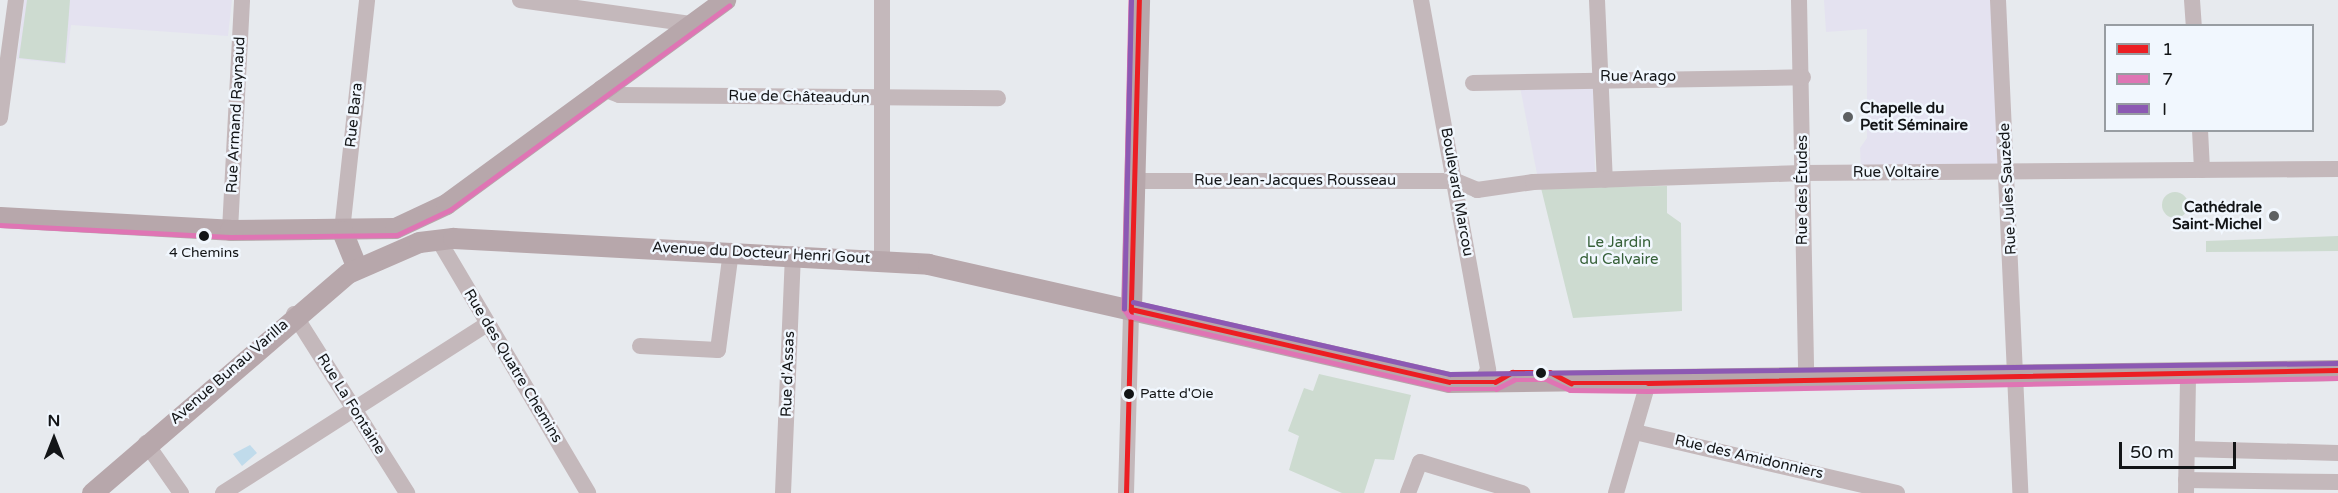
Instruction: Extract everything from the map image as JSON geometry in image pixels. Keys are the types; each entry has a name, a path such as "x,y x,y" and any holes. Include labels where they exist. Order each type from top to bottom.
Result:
{"main road":[{"path":"0,217 230,230 386,230 446,204 601,88 725,0"},
{"path":"1131,309 1139,0"},
{"path":"446,204 446,239"},
{"path":"342,231 372,260"},
{"name":"Avenue du Docteur Henri Gout","path":"372,260 446,239 793,254 882,259 954,267 1449,382 1648,383 2016,378 2338,370"},
{"name":"Avenue Bunau Varilla","path":"92,493 294,314 372,260"}],"street":[{"name":"Rue Armand Raynaud","path":"230,230 242,0"},
{"name":"Rue Bara","path":"342,231 367,0"},
{"path":"520,0 558,3 690,24"},
{"path":"882,0 882,259"},
{"name":"Boulevard Marcou","path":"1421,0 1456,181 1488,370 1481,382"},
{"path":"1597,0 1605,180"},
{"name":"Rue des Études","path":"1799,0 1803,77 1806,380"},
{"name":"Rue Jules Sauzède","path":"1998,0 2013,274 2020,493"},
{"path":"2192,0 2194,24"},
{"path":"0,118 10,6"},
{"name":"Rue Arago","path":"1473,83 1600,76 1803,77"},
{"name":"Rue de Châteaudun","path":"601,88 620,95 998,98"},
{"path":"2200,132 2202,170"},
{"name":"Rue Voltaire","path":"1456,181 1477,190 1605,180 1803,173 2338,169"},
{"name":"Rue Jean-Jacques Rousseau","path":"1134,181 1456,181"},
{"name":"Rue des Quatre Chemins","path":"446,239 487,324 588,493"},
{"path":"639,346 718,351 731,251"},
{"name":"Rue d'Assas","path":"783,493 793,254"},
{"path":"1126,493 1131,309"},
{"name":"Rue La Fontaine","path":"294,314 407,493"},
{"path":"223,493 353,406 487,324"},
{"path":"2188,374 2186,486 2338,482"},
{"path":"1616,493 1648,383"},
{"name":"Rue des Amidonniers","path":"1635,432 1897,493"},
{"path":"146,443 182,493"},
{"path":"2187,449 2338,453"},
{"path":"1408,493 1420,462 1522,493"}],"shaded area":[{"path":"24,0 232,0 228,36 71,25 66,64 17,59"},
{"path":"1824,0 1991,0 2002,167 1861,169 1860,148 1867,138 1867,29 1826,32"},
{"path":"1593,84 1595,172 1537,174 1520,87"}],"green space":[{"path":"27,0 70,0 65,63 19,58"},
{"name":"Le Jardin du Calvaire","path":"1667,186 1667,213 1681,223 1682,311 1573,318 1541,188"},
{"path":"2175,192 2184,196 2188,205 2184,214 2175,218 2166,214 2162,205 2166,196"},
{"path":"2338,236 2338,251 2206,252 2206,241"},
{"path":"1319,374 1411,395 1394,460 1375,459 1364,493 1342,493 1289,470 1299,436 1288,431 1304,388 1313,391"}],"water":[{"path":"250,445 257,453 242,466 233,454"}],"transit line":[{"name":"7","path":"1131,0 1124,309 1129,316 1449,389 1496,389 1514,380 1548,380 1570,390 1648,391 2338,378"},
{"name":"I","path":"1124,309 1131,0"},
{"name":"1","path":"1126,493 1139,0"},
{"name":"7","path":"0,225 230,237 397,235 450,210 729,6"},
{"name":"I","path":"1133,302 1450,374 2338,363"},
{"name":"1","path":"1131,309 1449,382 1495,382"},
{"name":"1","path":"1495,382 1512,372 1550,372 1571,383 1648,383 2338,370"}],"place":[{"name":"Chapelle du Petit Séminaire","path":"1848,117"},
{"name":"Cathédrale Saint-Michel","path":"2274,216"},
{"name":"4 Chemins","path":"204,236"},
{"name":"Patte d'Oie","path":"1129,394"}]}
